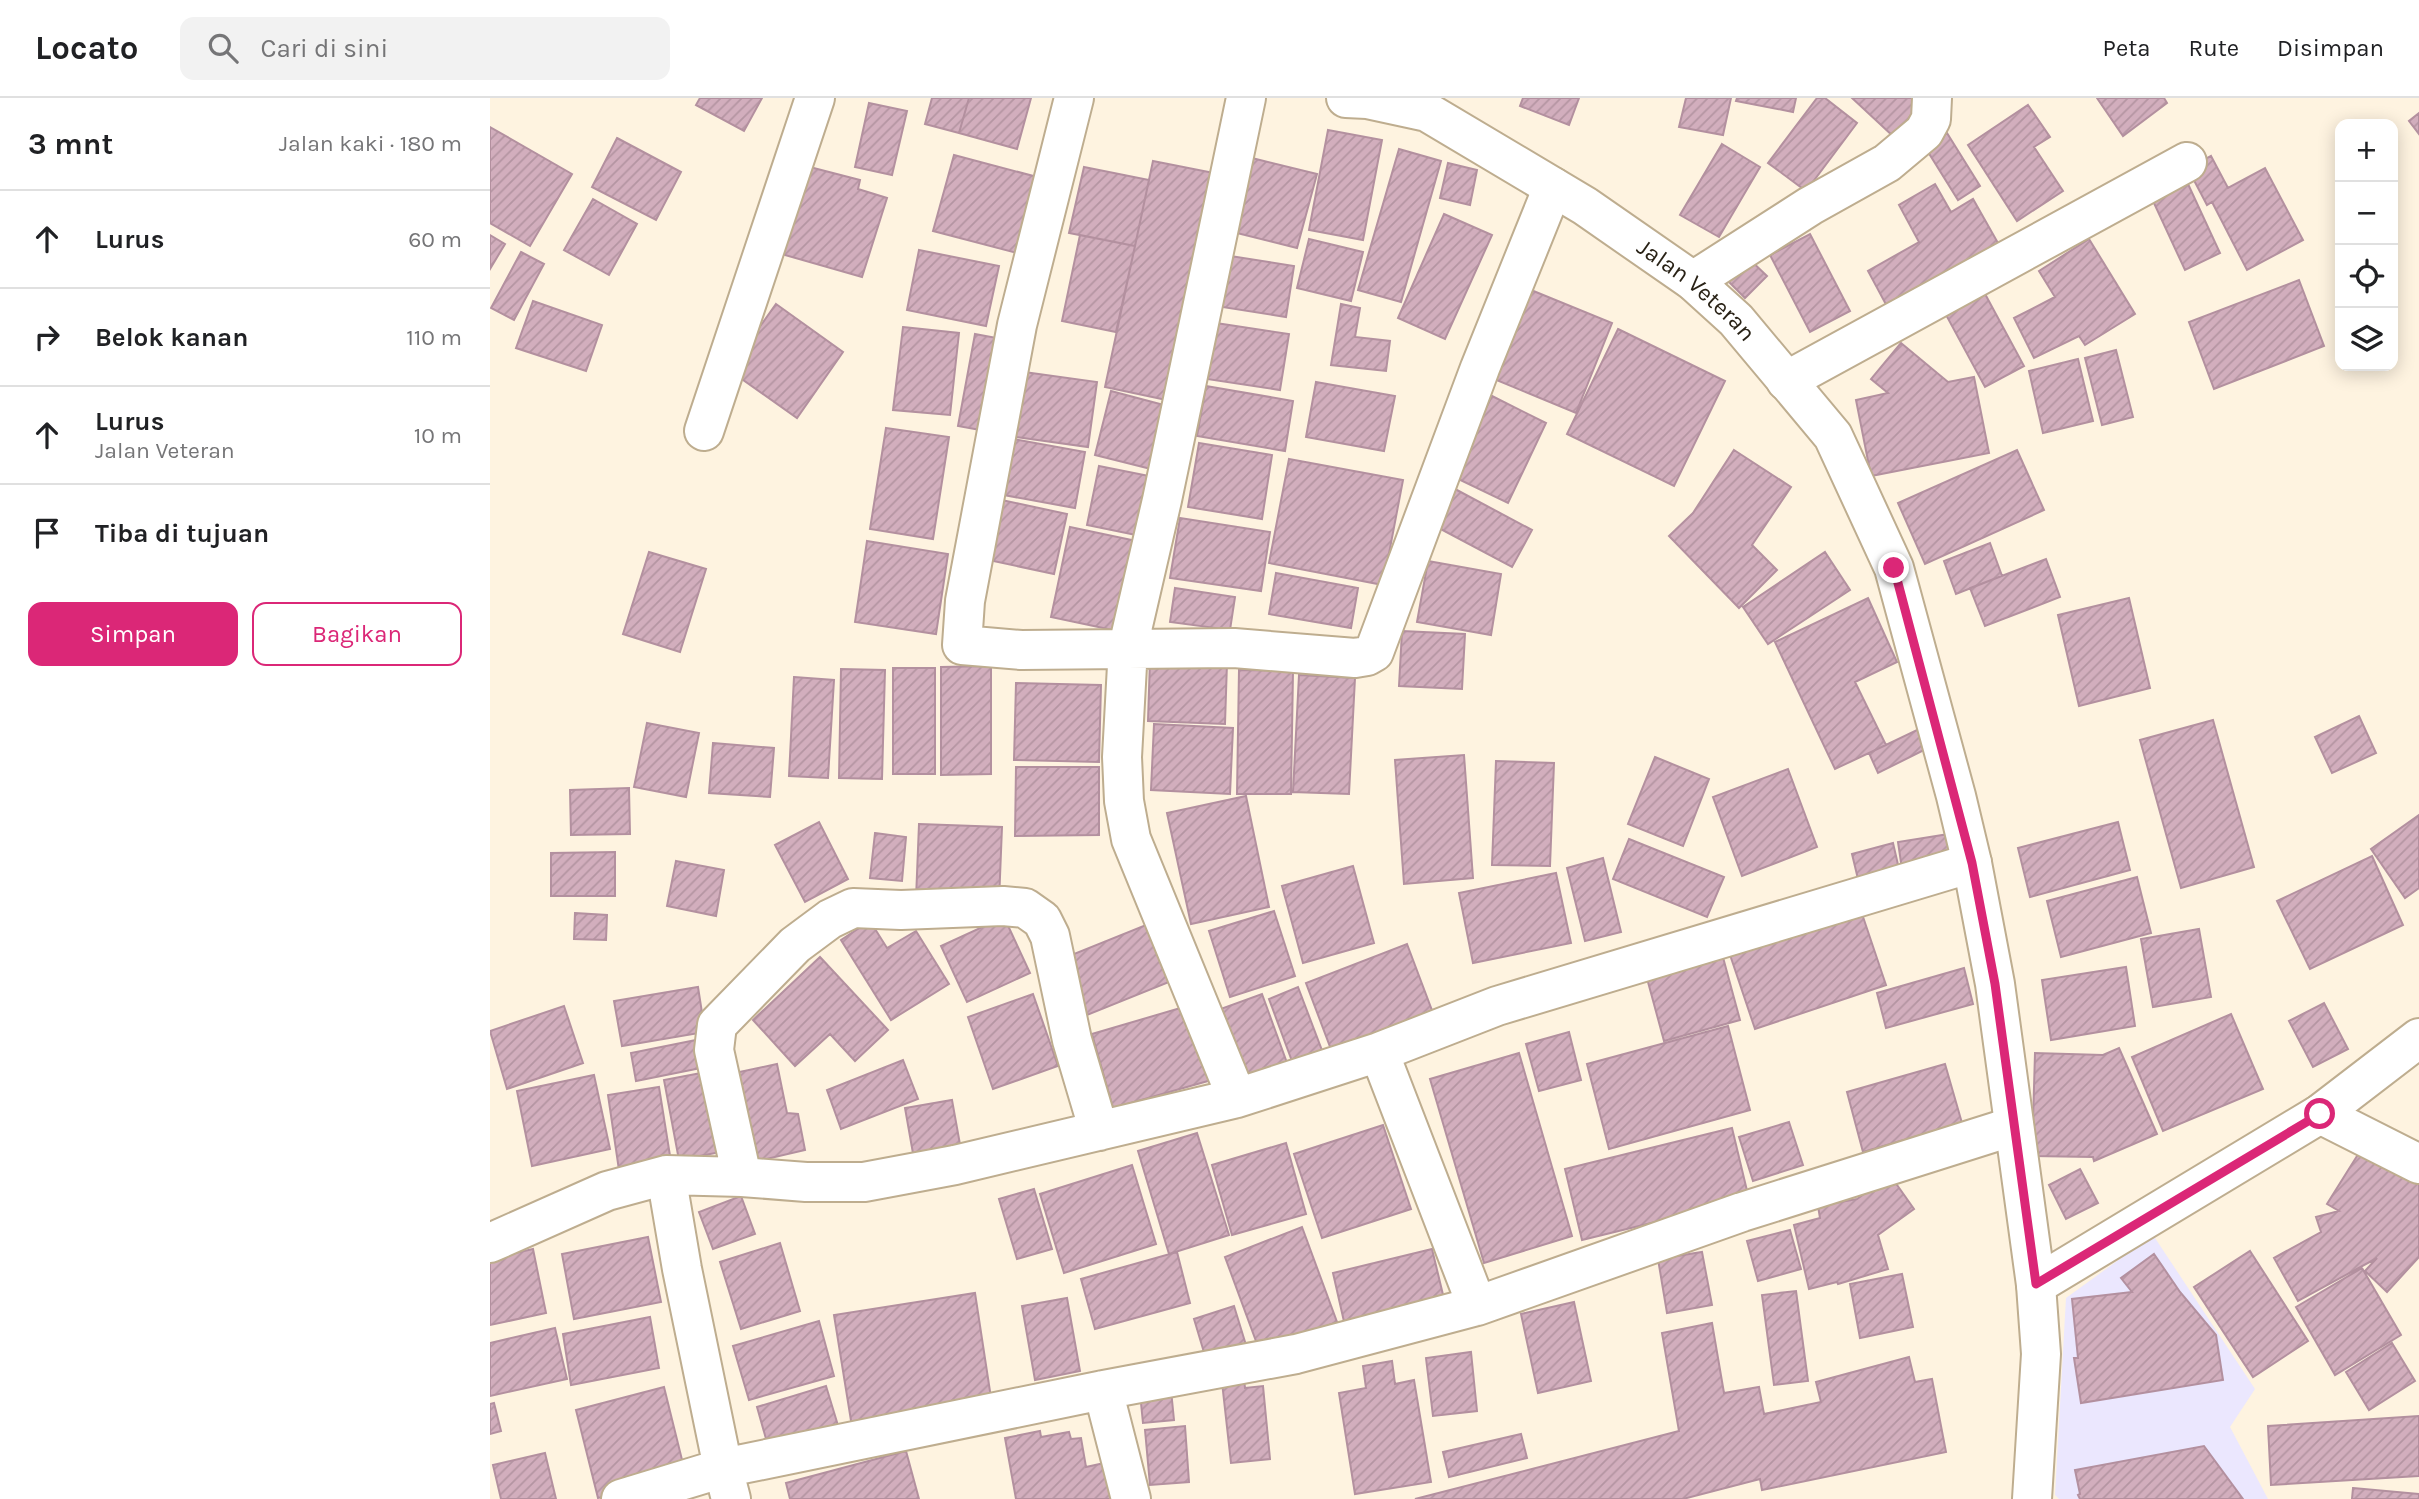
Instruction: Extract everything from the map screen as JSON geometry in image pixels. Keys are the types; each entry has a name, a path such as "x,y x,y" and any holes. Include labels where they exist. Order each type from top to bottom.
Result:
{"street":[{"path":"704,431 815,98"},
{"path":"1074,98 1017,326 965,601 961,645 1021,650 1234,648 1355,658 1374,652 1480,368 1553,187"},
{"path":"1237,1098 1131,839 1124,801 1122,757 1128,648 1162,500 1246,98"},
{"name":"Jalan Veteran","path":"1346,98 1367,99 1427,112 1585,206 1693,281 1736,320 1833,436 1894,568 1972,863 1995,984 2036,1284 2041,1354 2032,1499"},
{"path":"1693,281 1810,206 1887,163 1924,132 1931,119 1933,98"},
{"path":"1787,380 2187,162"},
{"path":"492,1236 607,1191 666,1175 864,1182 956,1165 1237,1098 1379,1052 1497,1006 1972,863"},
{"path":"742,1177 714,1050 718,1025 796,945 830,919 853,908 901,910 1003,906 1025,908 1042,920 1050,936 1072,1040 1099,1131"},
{"path":"2036,1284 2320,1114 2419,1038"},
{"path":"1379,1052 1477,1306"},
{"path":"2320,1114 2419,1164"},
{"path":"621,1499 727,1483 1103,1390 1296,1354 1477,1306 1742,1212 2014,1126"},
{"path":"666,1175 682,1269 727,1483"},
{"path":"1103,1390 1131,1499"}],"shaded area":[{"path":"2153,1235 2255,1389 2230,1427 2268,1499 2059,1499 2055,1495 2066,1298"}],"building":[{"path":"700,98 762,98 744,131 696,105"},
{"path":"932,98 969,98 959,133 925,124"},
{"path":"969,98 1031,98 1017,149 959,133"},
{"path":"1523,98 1579,98 1569,125 1520,106"},
{"path":"1686,98 1731,98 1723,135 1679,127"},
{"path":"1737,98 1796,98 1793,112 1736,101"},
{"path":"1817,98 1825,98 1857,123 1806,191 1768,163"},
{"path":"1852,98 1918,98 1924,104 1894,137"},
{"path":"2097,98 2164,98 2167,103 2123,136"},
{"path":"869,103 907,111 892,175 855,167"},
{"path":"2028,105 2050,137 2034,147 2063,191 2017,221 1968,145"},
{"path":"2419,113 2419,134 2409,121"},
{"path":"490,127 572,174 530,246 490,223"},
{"path":"1328,130 1382,140 1363,240 1309,230"},
{"path":"1947,133 1980,186 1958,200 1925,147"},
{"path":"617,138 681,172 656,220 592,187"},
{"path":"1722,144 1760,167 1719,237 1680,215"},
{"path":"1399,149 1441,161 1401,302 1358,290"},
{"path":"954,155 1041,178 1021,254 933,231"},
{"path":"2211,156 2228,188 2265,168 2303,240 2247,270 2212,202 2207,205 2188,169"},
{"path":"1248,157 1317,174 1297,248 1229,231"},
{"path":"1153,161 1224,175 1176,402 1105,387"},
{"path":"1448,163 1477,170 1470,205 1440,198"},
{"path":"802,165 860,180 858,189 887,198 862,277 778,253"},
{"path":"1084,167 1149,180 1135,246 1069,233"},
{"path":"1935,184 1951,212 1973,199 2002,250 1890,312 1868,271 1919,242 1899,205"},
{"path":"2188,184 2220,253 2185,270 2153,201"},
{"path":"593,199 637,224 609,275 564,250"},
{"path":"1444,214 1492,235 1445,339 1398,318"},
{"path":"1810,234 1850,311 1810,332 1770,255"},
{"path":"490,235 505,244 490,269"},
{"path":"1080,235 1135,246 1116,332 1062,321"},
{"path":"1309,239 1363,252 1351,301 1297,288"},
{"path":"2089,239 2135,314 2085,345 2079,336 2034,358 2014,318 2055,297 2039,271"},
{"path":"919,250 999,266 986,326 907,310"},
{"path":"521,252 544,264 514,320 491,308"},
{"path":"1224,255 1294,266 1286,317 1216,306"},
{"path":"1745,255 1767,276 1745,298 1723,276"},
{"path":"2299,280 2324,346 2214,389 2189,322"},
{"path":"1531,290 1612,323 1576,413 1494,379"},
{"path":"1984,292 2024,366 1985,387 1945,313"},
{"path":"533,301 602,325 586,371 516,348"},
{"path":"776,304 843,352 797,418 729,370"},
{"path":"1341,304 1360,308 1355,337 1390,341 1386,371 1331,365"},
{"path":"1216,323 1289,334 1280,390 1207,379"},
{"path":"903,327 959,333 950,415 893,410"},
{"path":"1618,329 1725,381 1674,486 1567,434"},
{"path":"975,334 1002,339 986,431 958,426"},
{"path":"1901,343 1948,382 1974,377 1989,453 1871,476 1856,400 1888,393 1871,379"},
{"path":"2116,350 2133,417 2102,425 2085,358"},
{"path":"2078,359 2093,421 2043,433 2029,371"},
{"path":"1017,371 1097,382 1088,447 1008,436"},
{"path":"1316,382 1395,396 1384,451 1306,437"},
{"path":"1206,386 1293,401 1285,451 1197,436"},
{"path":"1111,391 1175,408 1159,471 1095,455"},
{"path":"1492,396 1546,423 1508,503 1452,476"},
{"path":"886,428 949,437 933,539 870,529"},
{"path":"1008,438 1085,452 1075,508 998,494"},
{"path":"1199,443 1272,455 1262,519 1188,507"},
{"path":"1734,450 1791,487 1752,545 1777,570 1739,608 1669,536 1693,513"},
{"path":"2017,450 2044,510 1925,564 1898,503"},
{"path":"1289,459 1403,480 1383,585 1269,563"},
{"path":"1099,466 1159,478 1146,537 1087,525"},
{"path":"1455,489 1532,530 1512,567 1435,526"},
{"path":"997,499 1067,514 1054,574 984,559"},
{"path":"1180,518 1270,532 1261,591 1170,578"},
{"path":"1070,527 1146,543 1127,633 1051,617"},
{"path":"867,541 948,554 936,634 855,622"},
{"path":"1990,543 2002,576 1956,594 1944,561"},
{"path":"649,552 706,569 680,652 623,634"},
{"path":"1825,552 1850,590 1768,644 1743,607"},
{"path":"2046,559 2060,597 1985,626 1970,588"},
{"path":"1428,561 1501,574 1491,635 1417,622"},
{"path":"1276,573 1358,588 1351,628 1269,614"},
{"path":"1175,588 1235,597 1230,630 1170,622"},
{"path":"1868,598 1897,662 1855,682 1886,745 1835,769 1775,642"},
{"path":"2129,598 2150,688 2079,706 2058,615"},
{"path":"1402,631 1465,634 1462,689 1399,686"},
{"path":"1150,660 1227,663 1225,724 1148,721"},
{"path":"991,666 991,774 941,775 941,667"},
{"path":"893,668 935,668 935,774 893,774"},
{"path":"841,669 885,670 882,779 839,778"},
{"path":"1239,670 1293,671 1291,794 1237,794"},
{"path":"1299,675 1355,678 1349,794 1293,792"},
{"path":"794,677 834,680 828,778 789,776"},
{"path":"1016,683 1101,685 1099,762 1014,760"},
{"path":"2359,716 2376,753 2332,773 2315,737"},
{"path":"2213,720 2254,867 2181,888 2140,740"},
{"path":"647,723 699,733 686,797 634,787"},
{"path":"1154,724 1233,728 1230,794 1151,790"},
{"path":"1919,729 1928,748 1878,773 1869,753"},
{"path":"713,743 774,748 770,797 709,793"},
{"path":"1464,755 1473,878 1404,884 1395,760"},
{"path":"1655,757 1709,779 1683,846 1628,824"},
{"path":"1496,761 1554,763 1550,866 1492,865"},
{"path":"1016,767 1099,767 1099,835 1015,836"},
{"path":"1788,769 1817,847 1742,876 1713,797"},
{"path":"629,788 630,834 571,835 570,790"},
{"path":"1246,796 1269,907 1191,924 1167,813"},
{"path":"2419,815 2419,888 2405,898 2371,849"},
{"path":"819,822 848,879 805,902 775,845"},
{"path":"2118,822 2130,870 2030,897 2018,848"},
{"path":"919,824 1002,827 999,902 916,899"},
{"path":"875,833 906,837 902,881 870,878"},
{"path":"1949,834 1953,861 1902,869 1898,842"},
{"path":"1629,839 1724,877 1707,917 1613,879"},
{"path":"1893,843 1899,869 1858,879 1852,854"},
{"path":"615,852 615,896 551,896 551,853"},
{"path":"2372,856 2403,925 2310,969 2277,901"},
{"path":"1603,858 1621,932 1585,941 1567,868"},
{"path":"676,861 724,870 716,916 667,906"},
{"path":"1353,866 1374,943 1303,963 1282,886"},
{"path":"1556,873 1571,943 1473,963 1459,893"},
{"path":"2137,877 2151,933 2061,957 2047,901"},
{"path":"1857,899 1886,985 1755,1029 1726,943"},
{"path":"1274,911 1295,976 1230,997 1209,931"},
{"path":"575,913 607,915 606,940 574,939"},
{"path":"1004,917 1030,973 967,1002 941,946"},
{"path":"870,921 887,948 916,931 949,984 891,1020 841,940"},
{"path":"1146,925 1169,982 1087,1015 1064,958"},
{"path":"2199,929 2211,997 2153,1007 2141,939"},
{"path":"1407,944 1436,1021 1335,1060 1306,983"},
{"path":"1721,950 1740,1020 1664,1041 1645,971"},
{"path":"820,957 888,1030 855,1061 830,1034 795,1066 753,1020"},
{"path":"2126,967 2135,1026 2051,1040 2042,980"},
{"path":"1964,968 1973,1004 1886,1028 1877,993"},
{"path":"698,987 705,1032 622,1046 614,1001"},
{"path":"1298,987 1326,1061 1296,1072 1269,999"},
{"path":"1033,994 1058,1066 993,1089 968,1017"},
{"path":"1262,994 1287,1063 1240,1080 1215,1011"},
{"path":"2324,1003 2348,1049 2313,1067 2289,1021"},
{"path":"1194,1004 1215,1079 1113,1108 1092,1034"},
{"path":"564,1006 583,1063 507,1089 490,1031"},
{"path":"2231,1014 2263,1089 2163,1131 2132,1057"},
{"path":"1728,1026 1750,1110 1609,1149 1587,1064"},
{"path":"1569,1032 1581,1080 1539,1091 1526,1044"},
{"path":"706,1038 711,1066 636,1081 631,1053"},
{"path":"2119,1048 2157,1134 2094,1161 2093,1157 2032,1156 2035,1053 2103,1055"},
{"path":"1519,1053 1572,1236 1484,1263 1430,1079"},
{"path":"903,1060 918,1099 841,1129 827,1090"},
{"path":"777,1064 787,1113 798,1114 805,1150 749,1163 730,1074"},
{"path":"1945,1064 1962,1123 1863,1152 1847,1092"},
{"path":"717,1070 731,1150 679,1160 664,1080"},
{"path":"594,1075 610,1149 532,1166 517,1091"},
{"path":"659,1087 671,1162 619,1170 608,1095"},
{"path":"952,1100 961,1150 914,1159 905,1108"},
{"path":"1789,1122 1803,1165 1753,1181 1739,1137"},
{"path":"1383,1125 1411,1209 1322,1238 1294,1154"},
{"path":"1732,1128 1749,1199 1582,1240 1565,1169"},
{"path":"1197,1133 1229,1235 1169,1254 1138,1151"},
{"path":"1286,1143 1306,1214 1232,1235 1212,1165"},
{"path":"2362,1148 2419,1183 2419,1257 2387,1292 2365,1271 2377,1258 2298,1301 2274,1258 2321,1232 2316,1217 2339,1211 2327,1204"},
{"path":"1132,1165 1156,1244 1064,1273 1040,1194"},
{"path":"2080,1169 2098,1203 2066,1219 2049,1185"},
{"path":"1890,1175 1914,1209 1878,1235 1888,1269 1838,1284 1837,1282 1809,1289 1794,1225 1820,1218 1818,1206 1857,1199"},
{"path":"1034,1189 1052,1249 1017,1259 999,1199"},
{"path":"741,1196 755,1234 713,1249 699,1212"},
{"path":"1302,1227 1337,1322 1260,1352 1225,1257"},
{"path":"1790,1230 1801,1269 1758,1281 1747,1241"},
{"path":"648,1237 661,1302 574,1319 562,1254"},
{"path":"780,1243 800,1311 741,1329 720,1262"},
{"path":"533,1249 546,1313 490,1325 490,1259"},
{"path":"1432,1249 1445,1303 1345,1326 1333,1273"},
{"path":"2250,1251 2308,1341 2253,1377 2194,1287"},
{"path":"1177,1252 1190,1303 1095,1329 1081,1279"},
{"path":"1702,1252 1712,1305 1667,1313 1658,1259"},
{"path":"2154,1254 2180,1292 2216,1335 2223,1380 2081,1403 2074,1358 2078,1358 2072,1299 2132,1292 2121,1278"},
{"path":"2362,1268 2401,1335 2335,1375 2296,1307"},
{"path":"1902,1274 1913,1327 1860,1338 1850,1284"},
{"path":"1796,1291 1808,1381 1774,1385 1762,1295"},
{"path":"975,1293 993,1411 853,1433 834,1315"},
{"path":"1067,1298 1080,1371 1035,1380 1022,1306"},
{"path":"1574,1302 1591,1381 1538,1393 1521,1314"},
{"path":"1234,1306 1246,1345 1206,1359 1194,1319"},
{"path":"650,1317 659,1368 571,1385 563,1334"},
{"path":"819,1321 834,1376 749,1400 733,1346"},
{"path":"1712,1323 1724,1393 1759,1387 1764,1414 1821,1402 1816,1382 1909,1357 1915,1382 1932,1379 1946,1452 1762,1490 1760,1479 1683,1499 1415,1499 1679,1431 1662,1333"},
{"path":"555,1328 567,1379 490,1396 490,1343"},
{"path":"2392,1343 2415,1381 2369,1410 2346,1372"},
{"path":"1471,1352 1477,1411 1433,1416 1426,1358"},
{"path":"1392,1361 1395,1384 1414,1380 1431,1482 1355,1494 1339,1393 1366,1388 1363,1366"},
{"path":"1244,1379 1245,1388 1263,1386 1270,1459 1231,1463 1222,1382"},
{"path":"826,1386 840,1432 770,1453 757,1407"},
{"path":"664,1387 686,1476 598,1498 576,1410"},
{"path":"1171,1390 1174,1420 1143,1423 1140,1393"},
{"path":"494,1403 501,1431 490,1434 490,1404"},
{"path":"2419,1416 2419,1476 2271,1485 2268,1426"},
{"path":"1185,1426 1189,1482 1150,1485 1145,1430"},
{"path":"1040,1431 1041,1437 1069,1432 1071,1439 1081,1438 1086,1467 1109,1462 1119,1499 1016,1499 1005,1438"},
{"path":"1521,1434 1527,1458 1449,1477 1443,1452"},
{"path":"2204,1446 2243,1499 2080,1499 2078,1495 2080,1494 2075,1470"},
{"path":"906,1451 919,1499 790,1499 786,1483"},
{"path":"545,1453 556,1499 501,1499 493,1465"},
{"path":"2353,1488 2419,1494 2419,1499 2352,1499"}],"route":[{"path":"1894,568 1972,863 1995,984 2036,1284 2320,1114"}]}
